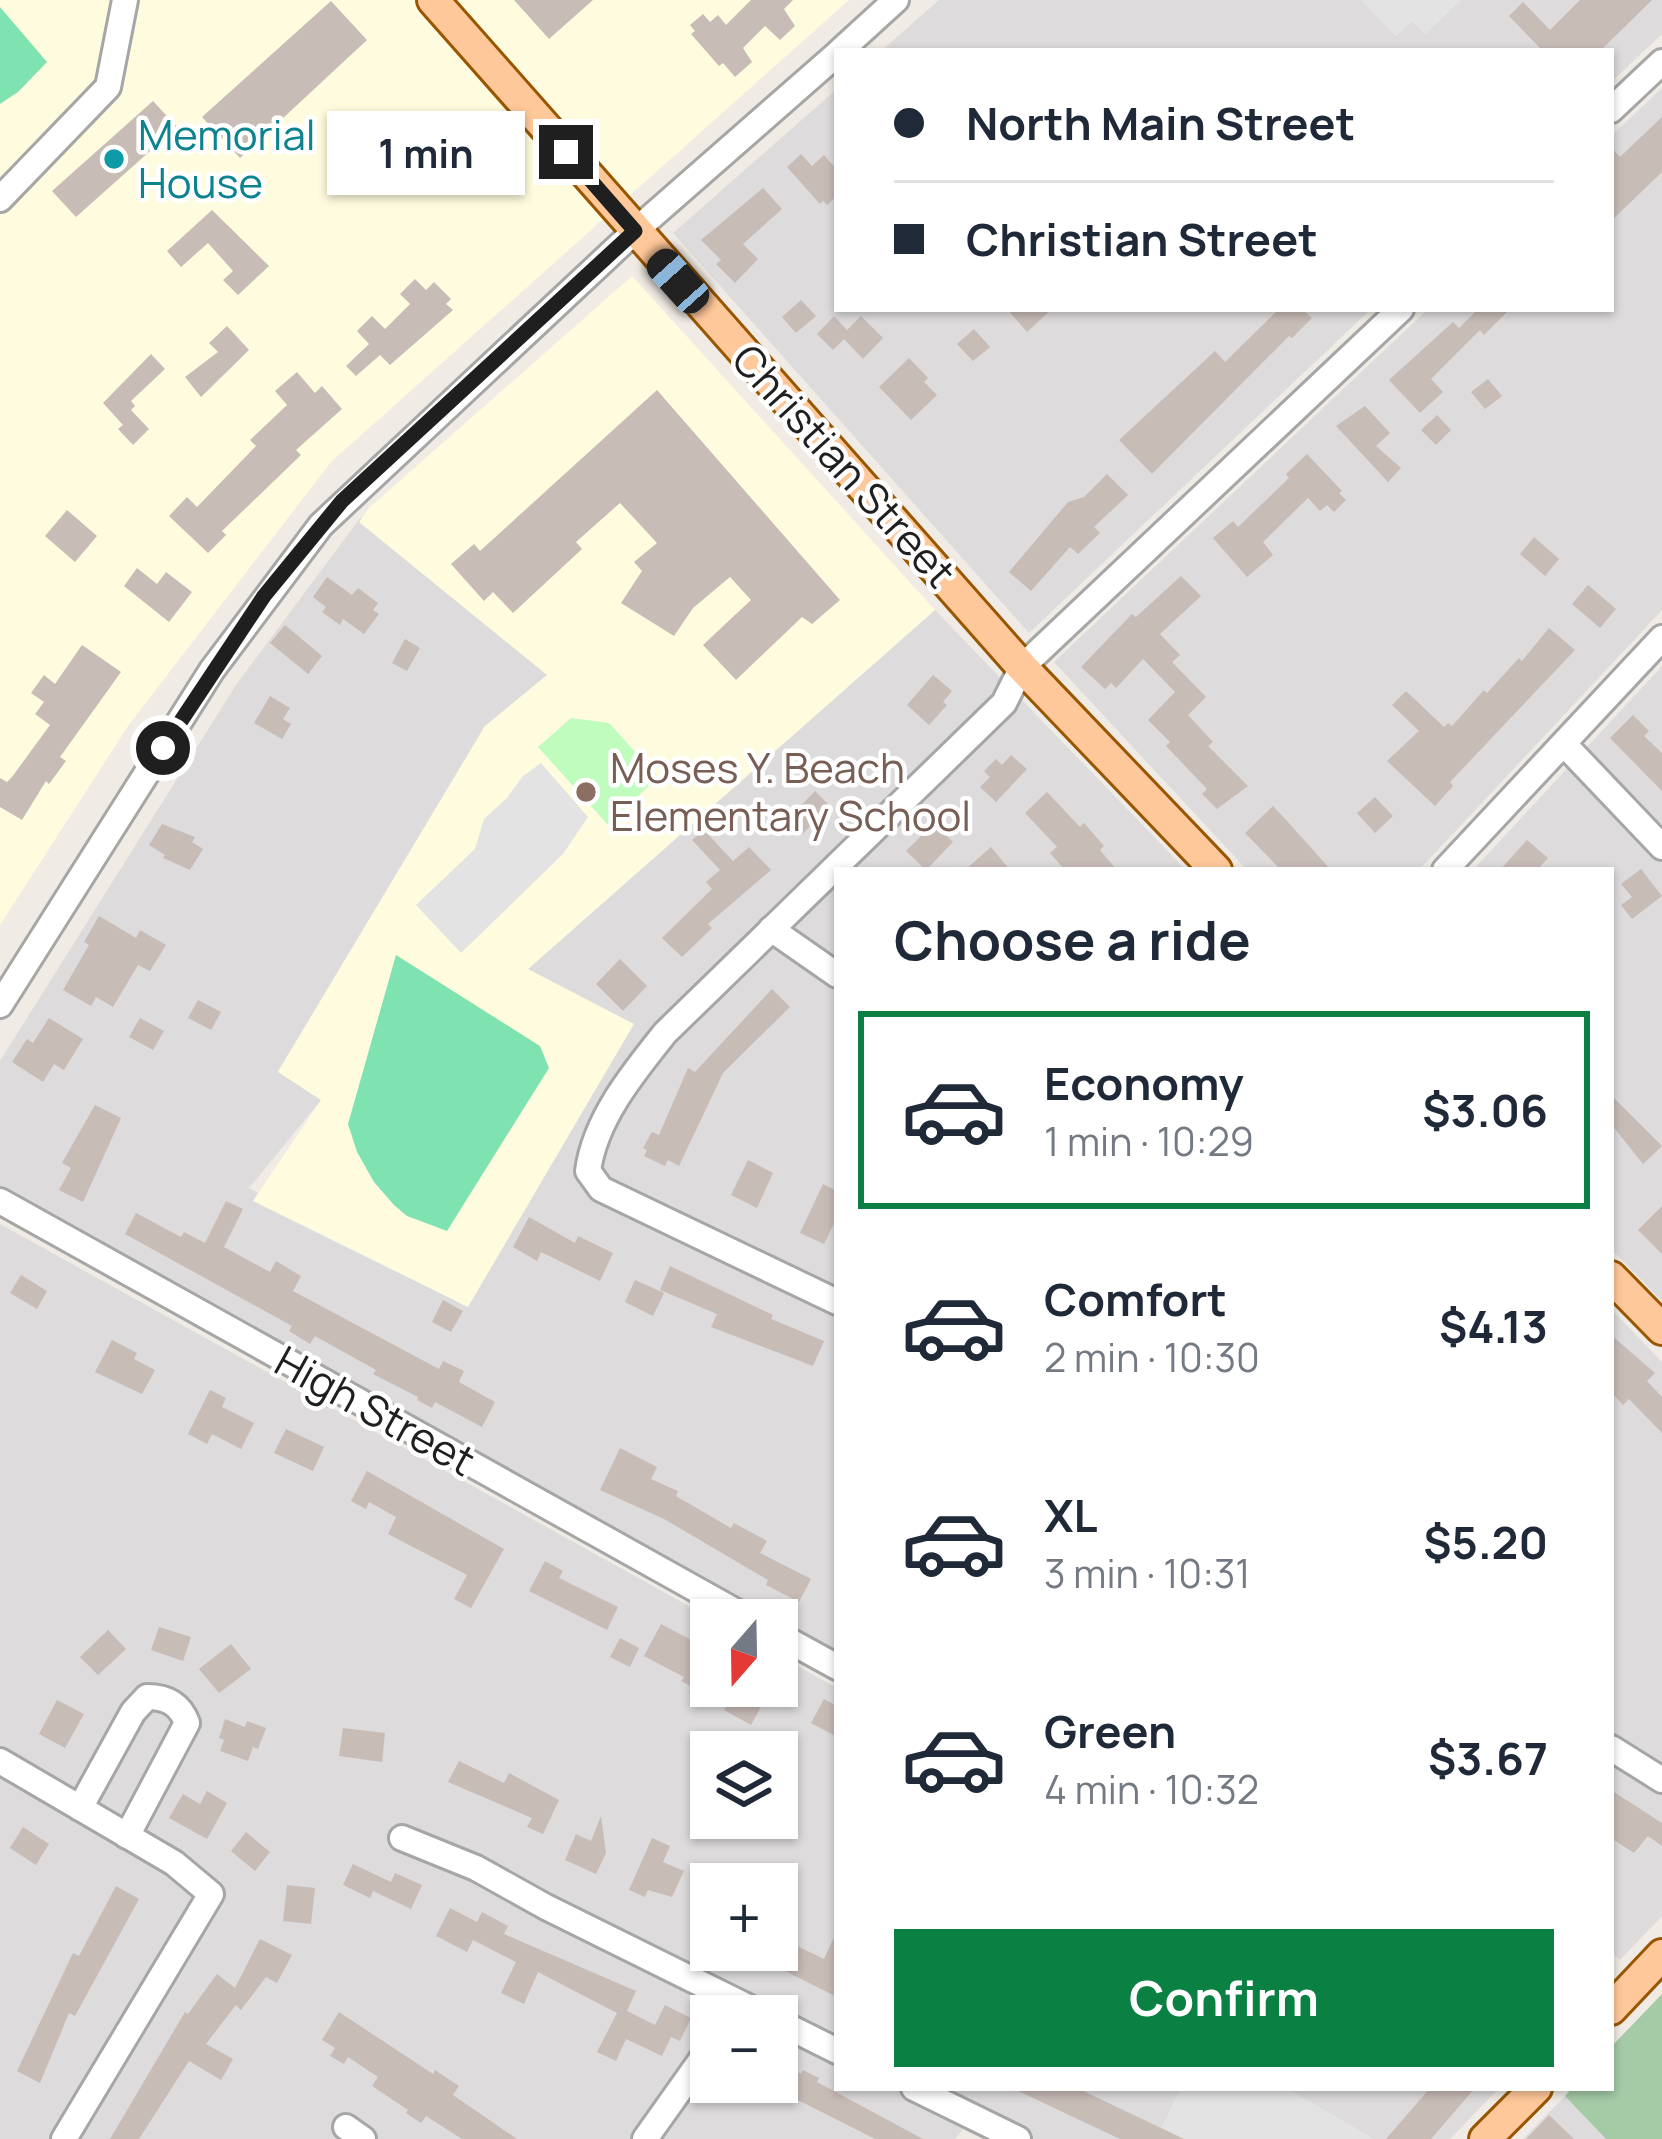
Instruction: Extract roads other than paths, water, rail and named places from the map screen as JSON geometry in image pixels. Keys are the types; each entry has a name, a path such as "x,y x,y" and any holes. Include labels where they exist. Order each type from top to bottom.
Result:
{"main road":[{"name":"Christian Street","path":"433,0 1022,667 1213,867"},
{"path":"1614,1280 1662,1329"},
{"path":"1614,2006 1662,1955"},
{"path":"1485,2139 1533,2091"}],"street":[{"path":"0,199 108,87 125,0"},
{"path":"843,48 896,0"},
{"path":"0,1005 212,670 321,525 635,231 834,56"},
{"path":"1614,107 1662,62"},
{"path":"835,867 1004,703 1022,667 1398,312"},
{"path":"1448,867 1662,638"},
{"path":"1564,744 1662,848"},
{"path":"834,868 665,1033 626,1081 590,1153 588,1172 601,1189 834,1302"},
{"path":"771,929 834,973"},
{"name":"High Street","path":"0,1201 714,1599"},
{"path":"798,1646 834,1665"},
{"path":"80,1808 133,1712 147,1697 163,1697 182,1709 187,1723 127,1836"},
{"path":"1614,1750 1662,1780"},
{"path":"0,1761 174,1863 211,1894 64,2139"},
{"path":"402,1838 476,1868 708,1995"},
{"path":"798,2031 834,2049"},
{"path":"645,2139 690,2076"},
{"path":"920,2091 1018,2139"}],"place":[{"name":"Memorial House","path":"114,159"},
{"name":"Moses Y. Beach Elementary School","path":"586,792"}]}
